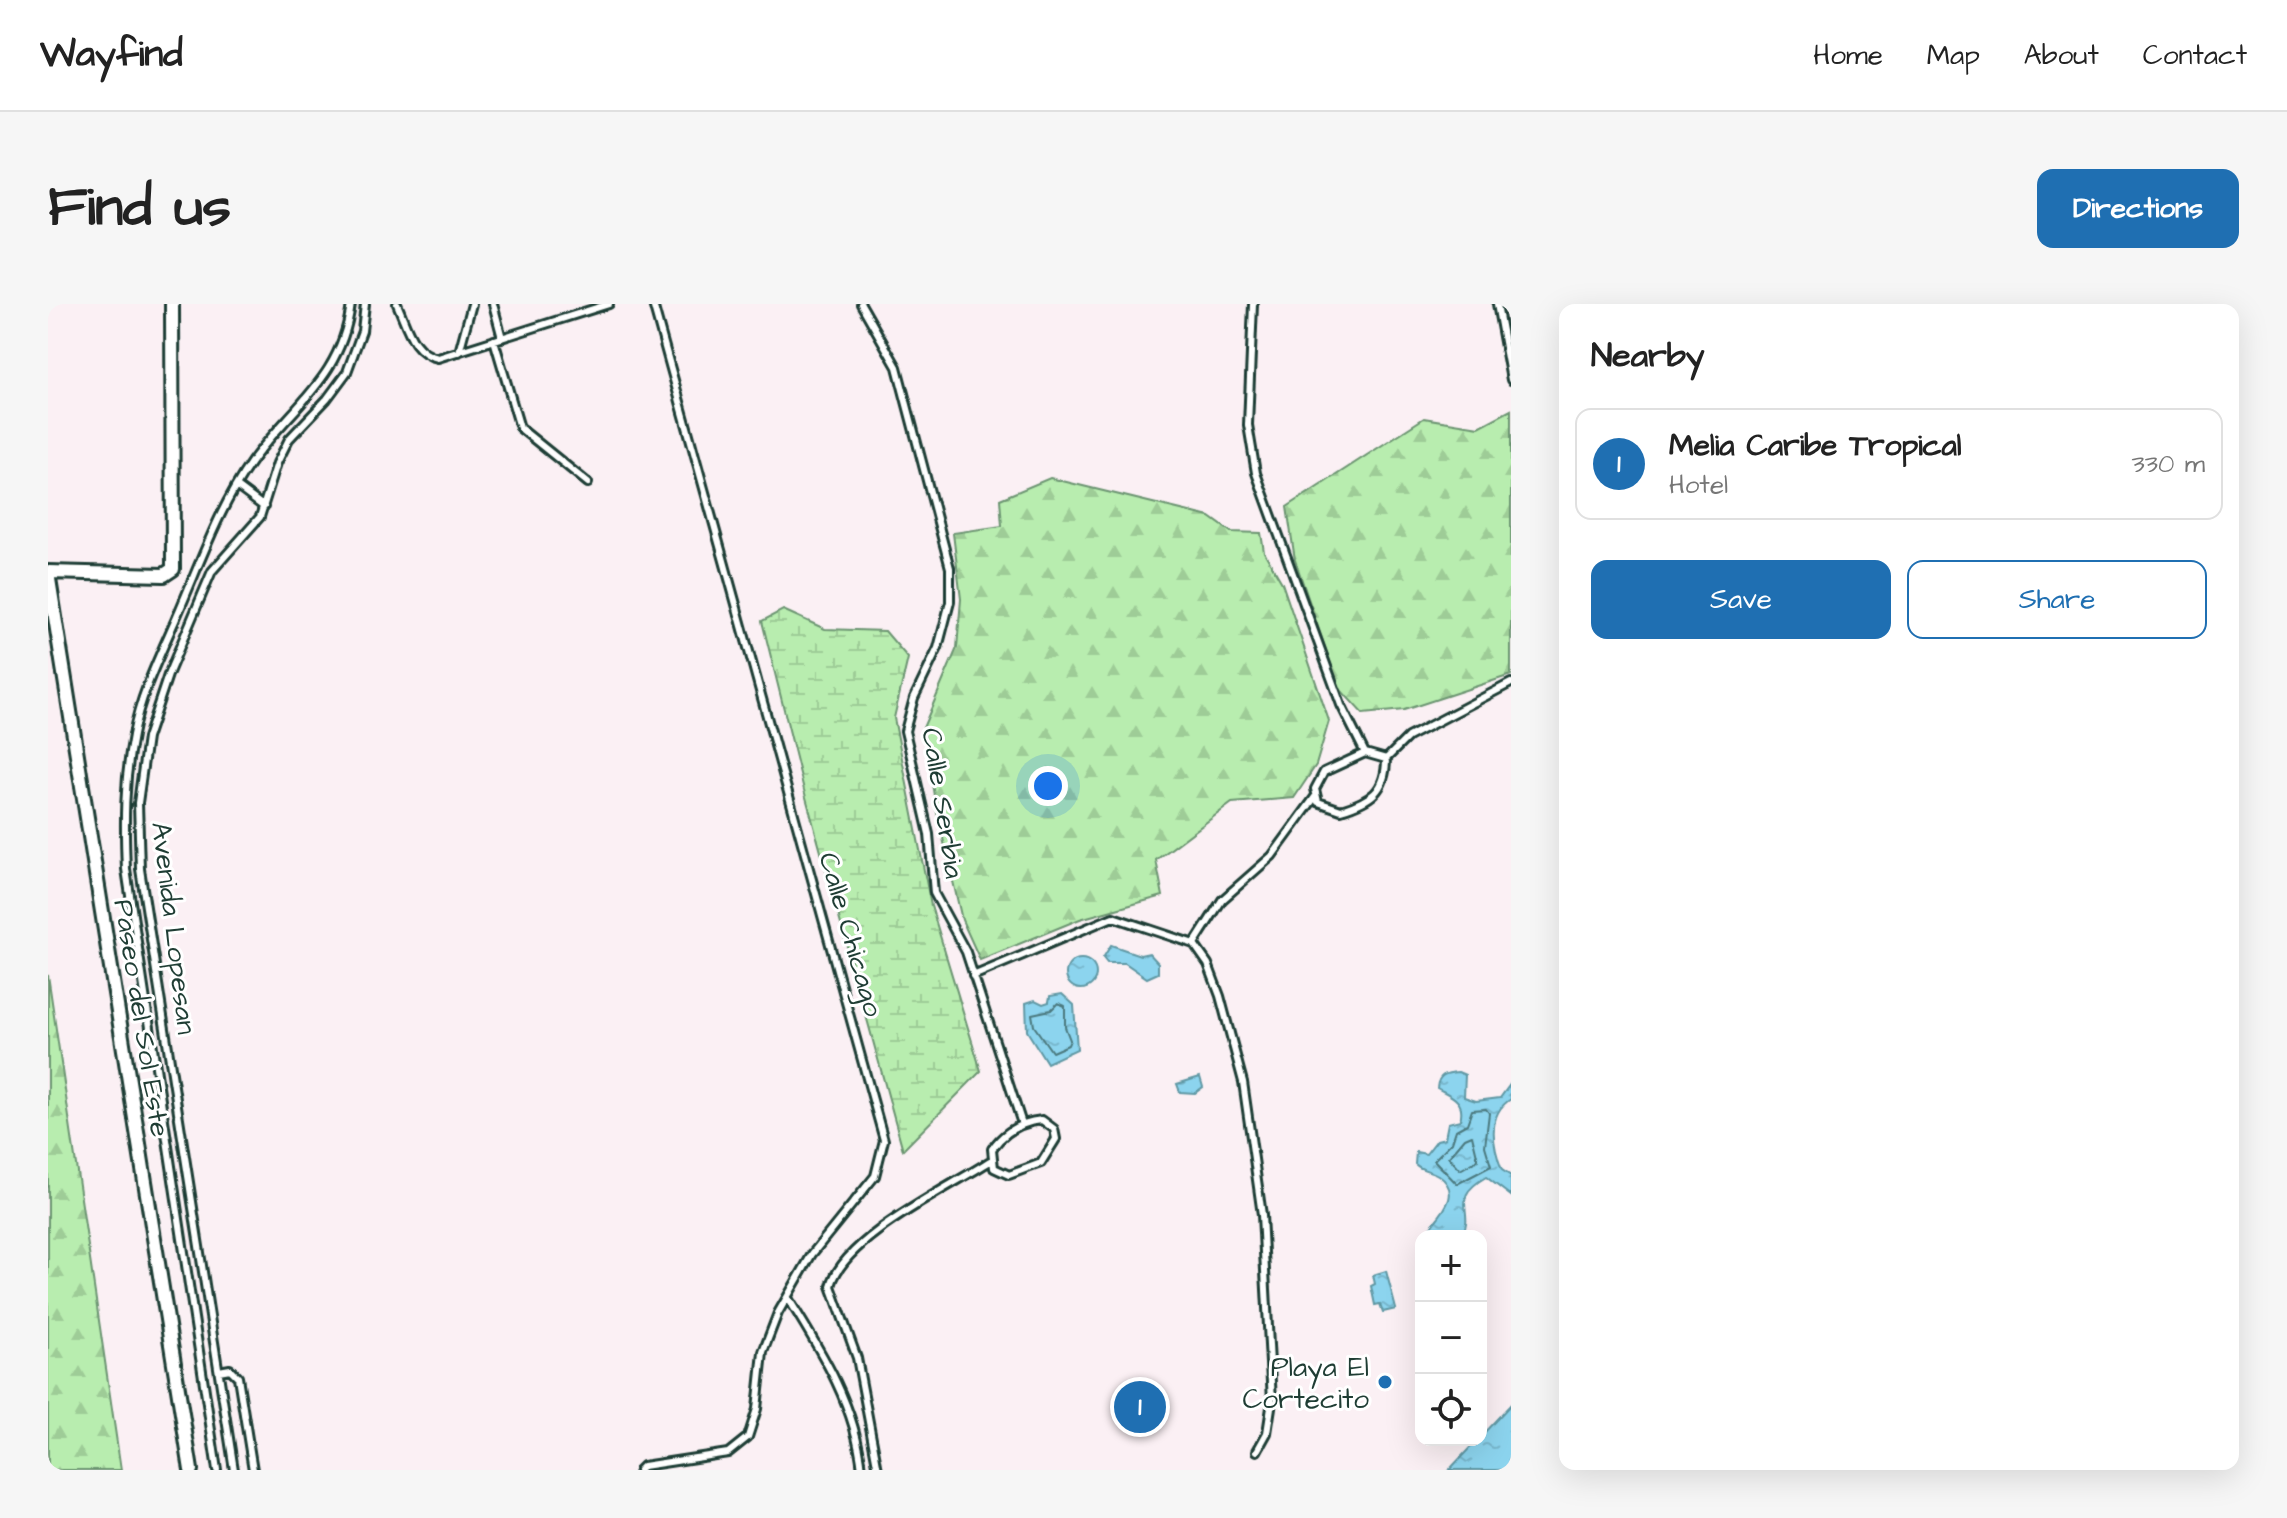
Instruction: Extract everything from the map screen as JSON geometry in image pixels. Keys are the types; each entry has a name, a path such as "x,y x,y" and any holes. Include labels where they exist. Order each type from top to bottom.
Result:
{"street":[{"path":"48,573 164,575 173,569 172,304"},
{"name":"Paseo del Sol Este","path":"48,573 191,1470"}],"lane":[{"name":"Avenida Lopesan","path":"217,1470 126,869 124,800 133,733 155,668 209,538 254,459 335,362 348,326 351,304"},
{"name":"Avenida Lopesan","path":"234,1470 140,869 138,803 151,726 168,675 212,571 248,534 264,507 277,463 289,439 327,399 347,372 362,331 365,304"},
{"path":"397,304 416,346 423,354 438,358 609,304"},
{"path":"459,352 472,304"},
{"path":"493,304 502,338"},
{"name":"Calle Chicago","path":"639,1470 643,1466 728,1453 748,1437 757,1409 763,1352 812,1254 875,1176 884,1140 653,304"},
{"name":"Calle Serbia","path":"861,304 897,367 950,568 950,602 938,648 914,698 905,731 929,834 934,893 966,952 1022,1124"},
{"path":"1253,304 1248,425 1256,473 1341,705 1365,753"},
{"path":"1497,304 1511,380"},
{"path":"494,340 520,428 588,483"},
{"path":"236,486 264,507"},
{"path":"1315,797 1324,806 1341,810 1374,797 1386,777 1386,759 1408,737 1511,683"},
{"path":"1194,944 1222,900 1272,856 1315,797 1324,772 1365,753 1386,759"},
{"path":"973,976 1113,917 1194,944 1208,964 1220,996 1243,1082 1262,1215 1272,1401 1267,1433 1257,1451"},
{"path":"878,1470 857,1358 831,1286 834,1275 871,1236 990,1161 992,1149 999,1139 1022,1124 1042,1120 1049,1123 1056,1139 1051,1153 1030,1169 1009,1175 1000,1173 990,1161"},
{"path":"788,1298 827,1361 859,1439 862,1470"},
{"path":"219,1371 234,1371 238,1377 253,1470"}],"green space":[{"path":"1511,410 1511,675 1404,710 1363,714 1339,688 1295,560 1287,507 1424,418 1479,427"},
{"path":"1050,478 1210,517 1231,532 1261,533 1264,552 1282,583 1329,721 1316,765 1294,798 1232,803 1156,860 1163,896 1080,919 980,960 962,920 936,808 923,728 957,648 961,599 953,533 1002,526 1000,499"},
{"path":"783,610 825,629 885,631 908,658 894,718 931,906 981,1071 903,1150 804,790 762,621"},
{"path":"48,975 121,1470 48,1470"}],"water":[{"path":"1111,945 1140,955 1149,953 1158,963 1158,973 1147,978 1125,963 1107,963 1103,958"},
{"path":"1081,959 1092,963 1096,974 1092,985 1081,989 1070,985 1066,974 1070,963"},
{"path":"1062,994 1074,1005 1077,1049 1047,1063 1027,1031 1026,1003 1035,1000 1043,1004 1049,1002 1050,996"},
{"path":"1443,1075 1465,1075 1464,1097 1476,1101 1500,1098 1511,1083 1511,1099 1498,1113 1494,1141 1502,1170 1511,1176 1511,1196 1486,1177 1465,1198 1464,1230 1428,1230 1446,1206 1450,1190 1438,1175 1415,1164 1416,1152 1426,1154 1437,1140 1445,1138 1448,1123 1460,1120 1459,1103 1437,1088"},
{"path":"1200,1077 1203,1087 1195,1093 1180,1092 1177,1084"},
{"path":"1386,1271 1396,1309 1383,1312 1380,1304 1375,1305 1371,1286 1375,1284 1373,1275"},
{"path":"1511,1404 1511,1470 1449,1470 1472,1446 1487,1446 1487,1430"}],"place":[{"name":"Playa El Cortecito","path":"1385,1382"},
{"name":"Melia Caribe Tropical","path":"1140,1407"}]}
